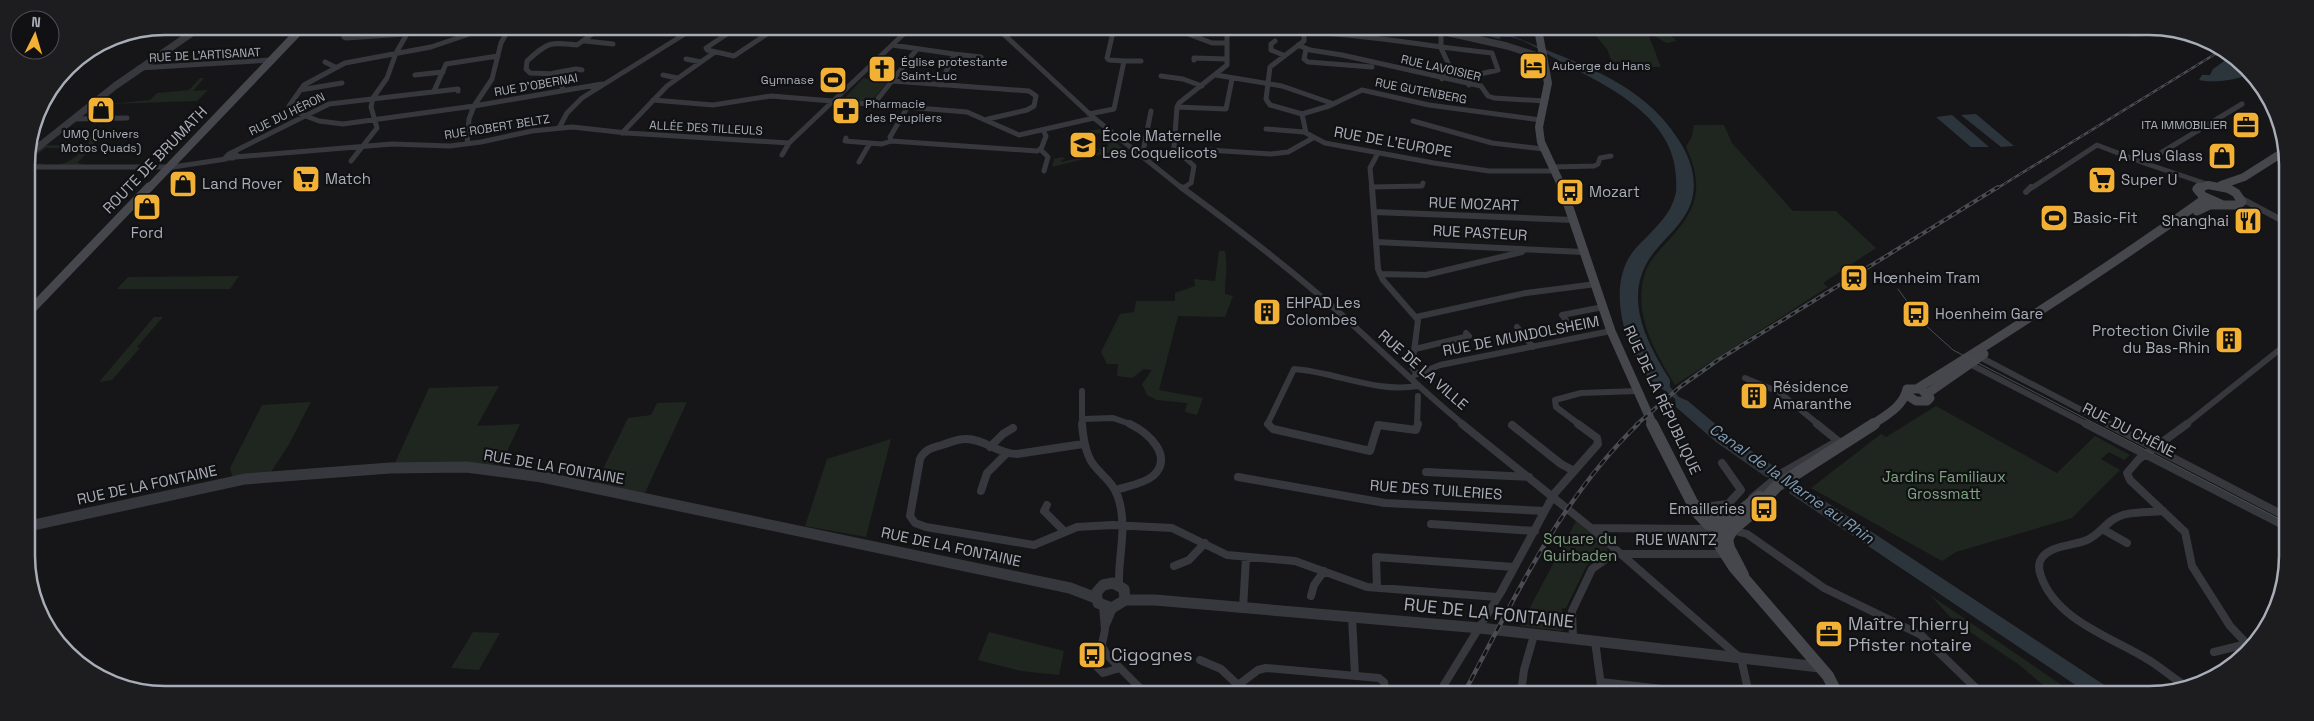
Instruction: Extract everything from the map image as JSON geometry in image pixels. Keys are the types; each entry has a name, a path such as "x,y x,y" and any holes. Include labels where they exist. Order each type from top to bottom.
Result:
{"main road":[{"name":"ROUTE DE BRUMATH","path":"35,306 295,35"},
{"path":"1539,35 1548,83 1540,120 1539,136 1543,149"},
{"name":"RUE DE LA RÉPUBLIQUE","path":"1543,149 1554,169 1611,331 1658,437 1697,506 1702,519 1724,530"},
{"path":"2218,186 2229,185 2278,155"},
{"path":"2233,191 2253,172"},
{"path":"1928,393 1976,355 2006,338 2020,325 2056,301 2080,290 2110,271 2140,246 2175,222 2202,201 2200,186 2207,184 2233,191 2240,202 2208,206 2175,222"},
{"path":"2200,193 2221,204"},
{"path":"1918,388 1966,362"},
{"path":"1908,388 1918,388 1928,393 1929,400 1911,398 1906,391 1908,388"},
{"path":"1833,686 1828,676 1743,576 1728,554 1724,530 1738,512 1743,511 1790,472 1894,411 1900,410 1911,398"},
{"path":"1724,530 1751,514 1773,485"},
{"path":"1724,530 1728,554"},
{"path":"1819,667 1821,677 1826,686"}],"street":[{"path":"37,148 139,68 188,35"},
{"path":"345,35 346,38 391,35"},
{"path":"351,161 377,128 373,120 371,107 373,98 387,78 396,53 405,35"},
{"path":"301,116 290,110 289,106 300,90 312,80 335,67 356,60 431,47 458,35"},
{"path":"467,144 469,119 474,106 492,80 501,43 506,35"},
{"path":"582,70 530,73 526,68 527,61 537,50 550,44 572,46 585,41 592,35"},
{"path":"559,128 574,104 602,84 685,35"},
{"path":"726,35 706,48 707,50 734,56 766,35"},
{"path":"782,155 789,143 903,35"},
{"name":"RUE DE LA VILLE","path":"1004,35 1092,116 1142,157 1266,250 1343,316 1420,391 1591,528 1740,658"},
{"path":"1112,35 1106,58 1110,60 1141,61"},
{"path":"1191,35 1212,43 1227,44"},
{"path":"1183,188 1192,183 1194,167 1174,148 1177,107 1179,103 1225,68 1227,35"},
{"path":"1266,129 1304,132 1302,114 1267,103 1270,67 1283,55 1304,41 1304,35"},
{"path":"1355,35 1441,48 1487,51 1492,53 1498,70 1474,74 1469,84"},
{"path":"1441,35 1441,48 1449,65 1442,79"},
{"path":"1459,35 1543,52"},
{"path":"585,41 613,44"},
{"path":"1275,41 1271,44 1271,50 1283,55"},
{"path":"892,45 981,57"},
{"name":"RUE LAVOISIER","path":"1298,45 1483,87 1491,98 1545,101"},
{"name":"RUE LAVOISIER","path":"1306,48 1304,51 1305,61 1380,68 1386,66"},
{"path":"874,105 917,49"},
{"path":"622,133 677,78 715,52"},
{"path":"940,85 954,54"},
{"path":"434,91 446,64 498,56"},
{"path":"1194,60 1194,58 1227,59"},
{"path":"686,59 701,62"},
{"name":"RUE DE L'ARTISANAT","path":"139,68 271,60"},
{"path":"1352,65 1358,60"},
{"path":"653,100 713,105 771,96 967,112 988,119 1014,134 1025,134 1114,110 1124,61"},
{"path":"325,62 335,67"},
{"path":"415,75 443,72"},
{"path":"554,73 557,74 563,90"},
{"path":"663,75 677,78"},
{"path":"1216,75 1232,79 1268,83 1306,92 1334,104"},
{"path":"1161,76 1183,79 1202,86"},
{"path":"1177,107 1226,108 1232,79"},
{"path":"893,81 1029,91 1036,96 1034,106 1027,110 988,119"},
{"path":"300,90 342,82"},
{"name":"RUE D'OBERNAI","path":"301,116 337,124 474,106 602,84"},
{"name":"RUE DU HÉRON","path":"232,155 240,148 301,116 329,104 434,91 458,89 458,91"},
{"name":"RUE GUTENBERG","path":"1302,114 1334,104 1357,91 1367,90 1429,105 1540,120"},
{"path":"2144,163 2242,104"},
{"path":"890,141 890,137 907,108"},
{"path":"1142,157 1151,111"},
{"path":"73,119 127,118"},
{"path":"1413,121 1492,143 1543,149"},
{"name":"RUE ROBERT BELTZ","path":"35,167 170,167 207,162 232,155 392,144 434,147 467,144 532,130 559,128 586,127 622,133"},
{"path":"1040,149 1046,136 1043,130"},
{"name":"RUE DE L'EUROPE","path":"1304,132 1312,138 1378,152 1488,171 1594,166 1598,164 1600,158 1611,156"},
{"name":"ALLÉE DES TILLEULS","path":"622,133 789,143"},
{"path":"846,138 844,141 870,143 890,141 1040,149 1048,157 1044,171"},
{"path":"1185,158 1208,150 1271,154 1288,152 1312,138"},
{"path":"859,162 870,143"},
{"path":"2026,192 2097,145 2161,170 2207,184"},
{"path":"1378,152 1370,168 1380,274 1383,280 1418,320 1412,367 1417,374"},
{"path":"2161,170 2200,193"},
{"path":"1372,187 1422,186 1423,183"},
{"path":"2240,202 2279,220"},
{"name":"RUE MOZART","path":"1374,212 1573,220"},
{"name":"RUE PASTEUR","path":"1376,242 1583,252"},
{"path":"1380,274 1426,275 1530,250"},
{"path":"1416,317 1526,293 1596,284"},
{"path":"1566,320 1562,315 1603,307"},
{"path":"1517,327 1533,347"},
{"name":"RUE DE MUNDOLSHEIM","path":"1408,378 1440,365 1611,331"},
{"path":"1415,349 1469,336 1466,333"},
{"path":"2246,643 2230,626 2192,566 2189,555 2190,543 2185,532 2130,480 2127,473 2154,448 2279,351"},
{"name":"RUE DU CHÊNE","path":"1976,355 2279,513"},
{"name":"RUE DU CHÊNE","path":"1966,362 2279,523"},
{"path":"1294,369 1420,391 1419,417 1416,430 1378,425 1370,451 1273,429 1268,423 1294,369"},
{"path":"1745,378 1779,392 1838,441"},
{"path":"1082,391 1083,444 1093,463 1106,475 1116,490 1123,527 1123,543 1097,667 1099,670 1108,673 1120,668"},
{"path":"1442,686 1462,651 1480,628 1496,597 1501,592 1552,497 1599,441 1556,407 1555,400 1562,396 1587,394 1596,396 1607,393 1637,391"},
{"path":"1790,472 1883,413 1894,411"},
{"path":"1083,419 1111,418 1122,420 1151,437 1157,447 1161,459 1157,472 1150,478 1116,490"},
{"path":"1512,425 1561,464 1574,471"},
{"path":"990,447 1003,434 1013,428"},
{"path":"1083,444 1018,454 1006,454 974,440 964,439 930,448 923,453 916,477 909,513 910,518 915,524 926,527 1034,545 1043,544 1063,530 1079,527 1172,528 1185,532 1226,554 1293,560 1310,564 1354,584 1377,588 1496,597"},
{"path":"981,491 987,473 1006,454"},
{"path":"1697,506 1728,504 1741,490 1722,463"},
{"name":"RUE DE LA FONTAINE","path":"35,524 245,479 390,468 466,467 542,477 1111,595 1243,609 1480,628 1819,667"},
{"path":"1426,472 1529,478"},
{"name":"RUE DES TUILERIES","path":"1238,477 1385,503 1544,511"},
{"path":"1047,505 1044,511 1063,530"},
{"path":"2163,511 2121,516 2111,521 2104,530 2086,541 2054,549 2042,558 2038,566 2040,580 2053,599 2080,619 2149,660 2180,682"},
{"path":"1431,524 1535,531"},
{"path":"1591,528 1701,529 1747,534 1824,588 1921,635 1974,686"},
{"path":"2104,530 2127,543"},
{"path":"1174,566 1189,560 1205,543"},
{"path":"1573,639 1572,611 1592,569 1597,564 1619,553"},
{"name":"RUE WANTZ","path":"1619,553 1728,554"},
{"path":"1243,609 1246,557"},
{"path":"1377,588 1376,557 1514,567"},
{"path":"1311,596 1314,586 1324,571"},
{"path":"1352,617 1354,675"},
{"path":"1522,686 1524,670 1534,635"},
{"path":"1595,641 1601,686"},
{"path":"1102,646 1132,686"},
{"path":"2214,652 2243,646"},
{"path":"1740,658 1746,686"},
{"path":"1200,660 1221,669 1238,685 1258,670 1266,668 1379,678 1384,682 1385,686"},
{"path":"1601,682 1631,686"}],"green space":[{"path":"1595,35 1670,35 1677,41 1666,43 1655,36 1649,36 1661,67 1614,67 1607,49"},
{"path":"200,78 204,78 193,91 208,90 197,101 108,104 150,100 157,93 189,90"},
{"path":"863,78 888,81 872,101 843,100"},
{"path":"1694,125 1724,125 1732,143 1793,211 1836,211 1876,248 1823,283 1828,287 1675,385 1647,330 1641,301 1642,286 1650,263 1685,220 1695,198 1695,175 1686,147 1692,136"},
{"path":"1100,129 1124,149 1052,167 1054,159 1063,157 1065,159 1061,160 1062,162 1100,152 1098,149 1109,146 1099,133 1091,135 1088,131"},
{"path":"104,133 77,163 82,163 79,165 66,167 48,165 70,160 81,152 78,151 80,148 46,148 35,156 36,153 45,145 85,146 90,142 83,141 87,136 66,136 68,134"},
{"path":"1219,251 1225,251 1226,257 1225,294 1233,296 1225,317 1178,316 1159,390 1203,398 1197,415 1185,412 1187,403 1157,400 1147,395 1142,384 1152,370 1144,369 1132,378 1117,376 1118,364 1107,364 1101,352 1120,314 1134,312 1136,301 1175,301 1175,293 1195,286 1194,279 1215,281"},
{"path":"239,276 230,289 117,289 128,277"},
{"path":"154,317 163,317 137,347 140,348 112,380 99,382"},
{"path":"499,386 477,426 520,424 499,468 394,465 429,388"},
{"path":"311,402 288,446 269,475 233,479 230,468 262,405"},
{"path":"687,402 644,495 596,483 628,418 651,415 657,403"},
{"name":"Jardins Familiaux Grossmatt","path":"1936,406 2057,473 2095,436 2130,455 2124,460 2109,452 2101,459 2120,470 2072,518 1956,552 1942,561 1811,488 1881,434 1886,437"},
{"path":"891,439 866,537 805,526 827,459"},
{"name":"Square du Guirbaden","path":"1576,521 1607,547 1608,551 1587,565 1566,608 1561,609 1566,617 1567,626 1562,631 1520,626"},
{"path":"1930,595 2063,686 2044,686 2018,664 1955,622"},
{"path":"473,632 500,633 479,670 451,668"},
{"path":"989,632 1064,651 1059,675 1021,671 978,660"}],"shaded area":[{"path":"1486,35 1514,35 1583,65 1626,88 1663,119 1683,146 1692,170 1694,186 1691,203 1680,223 1655,251 1645,267 1639,284 1638,300 1640,317 1645,333 1670,380 1670,387 1679,397 1688,401 1726,433 1776,468 1786,481 1802,486 2106,686 2077,686 1789,493 1791,490 1786,485 1776,479 1766,477 1716,442 1676,407 1675,399 1655,384 1636,359 1625,329 1620,297 1621,281 1625,266 1632,253 1662,220 1672,205 1676,194 1673,156 1664,138 1652,121 1619,94 1538,48 1516,38 1499,37 1501,38"},
{"path":"2225,60 2243,76 2226,80 2199,80 2202,75 2210,75 2213,69"},
{"path":"1976,114 2014,146 2001,147 1961,115"},
{"path":"1952,115 1989,147 1971,147 1936,117"}],"tram line":[{"path":"1898,289 1922,322 1953,350 2279,519"}],"railway":[{"path":"1996,189 2216,53"},
{"path":"1636,425 1680,387 1718,360 1998,187"},
{"path":"1468,686 1520,586 1562,517 1610,453 1638,424"}],"place":[{"name":"Auberge du Hans","path":"1533,66"},
{"name":"Église protestante Saint-Luc","path":"882,69"},
{"name":"Gymnase","path":"833,80"},
{"name":"UMQ (Univers Motos Quads)","path":"101,110"},
{"name":"Pharmacie des Peupliers","path":"846,111"},
{"name":"ITA IMMOBILIER","path":"2246,125"},
{"name":"École Maternelle Les Coquelicots","path":"1083,145"},
{"name":"A Plus Glass","path":"2222,156"},
{"name":"Match","path":"306,179"},
{"name":"Super U","path":"2102,180"},
{"name":"Land Rover","path":"183,184"},
{"name":"Mozart","path":"1570,192"},
{"name":"Ford","path":"147,207"},
{"name":"Basic-Fit","path":"2054,218"},
{"name":"Shanghai","path":"2248,221"},
{"name":"Hœnheim Tram","path":"1854,278"},
{"name":"EHPAD Les Colombes","path":"1267,312"},
{"name":"Hoenheim Gare","path":"1916,314"},
{"name":"Protection Civile du Bas-Rhin","path":"2229,340"},
{"name":"Résidence Amaranthe","path":"1754,396"},
{"name":"Emailleries","path":"1764,509"},
{"name":"Maître Thierry Pfister notaire","path":"1829,634"},
{"name":"Cigognes","path":"1092,655"}],"water label":[{"name":"Canal de la Marne au Rhin","path":"1792,483"}]}
